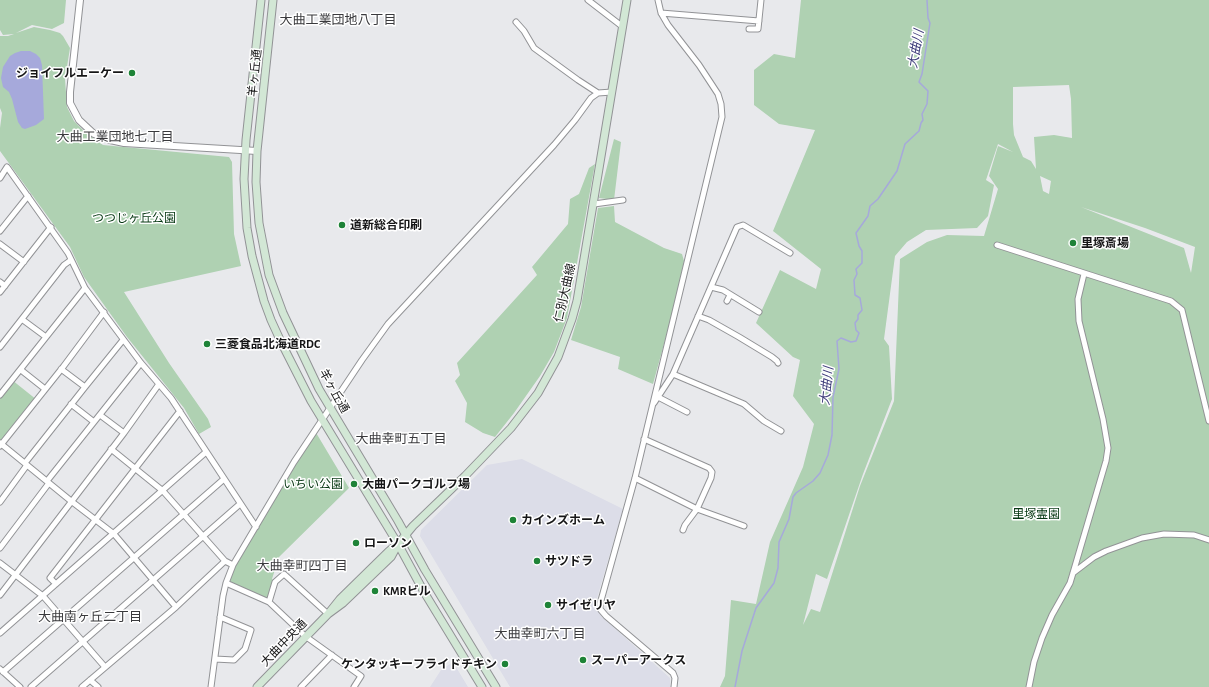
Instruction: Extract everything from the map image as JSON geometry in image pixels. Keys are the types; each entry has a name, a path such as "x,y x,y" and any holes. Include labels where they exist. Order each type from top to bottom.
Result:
{"main road":[{"name":"羊ヶ丘通","path":"261,0 245,150 244,179 247,228 252,256 264,301 282,344 323,420 398,544 424,592 482,687"},
{"name":"羊ヶ丘通","path":"273,0 257,151 256,182 257,207 262,244 269,275 282,313 319,389 425,570 496,687"},
{"name":"仁別大曲線","path":"405,535 511,428 538,393 558,357 577,301 627,0"},
{"name":"大曲中央通","path":"257,687 305,636 328,614 343,603 391,557 405,535"}],"street":[{"path":"80,0 70,103 79,120 94,134 124,143 257,151"},
{"path":"588,0 623,27"},
{"path":"658,0 661,13 668,25 699,65 718,94 721,104 722,117 651,408 636,478 602,593 600,609 673,673 675,678 674,687"},
{"path":"749,29 758,30 761,0"},
{"path":"661,13 759,21"},
{"path":"516,22 524,30 534,48 598,93"},
{"path":"211,687 226,583 233,565 294,462 388,324 554,145 591,98 598,93 612,92"},
{"path":"0,178 7,167 68,253 85,288 141,363 180,411 240,504 256,526"},
{"path":"0,231 28,196"},
{"path":"594,204 623,200"},
{"path":"651,408 673,374 737,227 743,226 790,252"},
{"path":"0,292 51,228"},
{"path":"0,244 24,262"},
{"path":"997,245 1171,301 1182,310 1209,421"},
{"path":"0,347 23,320 64,265 71,260"},
{"path":"1029,687 1034,662 1042,638 1052,615 1070,583 1106,460 1108,448 1103,419 1079,321 1078,299 1084,274"},
{"path":"0,282 5,286"},
{"path":"711,287 718,288 745,302 759,312"},
{"path":"0,396 85,288"},
{"path":"727,301 730,295"},
{"path":"104,312 61,369 0,444 114,534 176,607"},
{"path":"698,316 739,337 777,360 778,363"},
{"path":"23,320 46,337"},
{"path":"0,502 26,464 71,404 124,340"},
{"path":"0,548 48,482 141,363"},
{"path":"61,369 85,387"},
{"path":"21,370 45,389"},
{"path":"673,374 744,404 764,421 781,431"},
{"path":"0,595 124,434 159,384"},
{"path":"658,397 687,412"},
{"path":"71,404 94,422"},
{"path":"56,584 50,578 180,411"},
{"path":"100,415 124,434"},
{"path":"644,438 709,468 712,472 711,478 697,509 683,530"},
{"path":"111,449 164,491 225,561 233,565"},
{"path":"1,631 164,491 206,452"},
{"path":"636,478 697,509 744,526"},
{"path":"20,687 1,670 64,619 224,479"},
{"path":"31,687 240,504"},
{"path":"1073,573 1094,557 1142,538 1164,534 1194,535 1209,540"},
{"path":"82,687 176,607 225,561"},
{"path":"0,563 43,596 105,667"},
{"path":"269,602 275,582 284,574 328,614"},
{"path":"226,583 269,602 305,636 361,676 354,687"},
{"path":"215,659 234,660 245,649 251,630 220,617"},
{"path":"301,687 332,655"},
{"path":"90,680 98,687"}],"shaded area":[{"path":"522,459 623,509 595,605 602,617 670,678 670,687 510,687 420,536 421,530 487,465"},
{"path":"453,662 468,687 430,687 441,670"}],"green space":[{"name":"つつじヶ丘公園","path":"0,0 66,0 64,23 52,29 32,25 16,33 34,27 60,33 63,36 70,48 65,79 67,107 74,121 86,133 103,145 229,157 232,162 234,234 241,266 124,292 169,363 208,419 211,427 199,434 184,408 127,337 84,277 70,247 0,151 0,128 2,113 0,108 0,36 14,34 3,35 0,30"},
{"name":"里塚霊園","path":"801,0 1209,0 1209,687 720,687 725,676 731,600 756,604 770,542 803,467 814,424 793,396 800,360 793,357 756,323 780,270 816,289 821,269 773,231 815,130 779,124 754,105 754,70 774,54 795,58","holes":["1069,85 1071,99 1072,138 1054,135 1034,137 1036,169 1031,161 1023,157 1014,135 1013,87","998,144 1013,152 998,146 989,176 998,189 984,236 947,235 927,242 900,259 894,401 860,486 820,612 811,609 803,625 816,574 827,579 863,474 892,399 889,346 884,339 895,256 907,242 926,230 977,228 988,216 994,185 986,180","1040,176 1051,181 1049,194 1043,191","1081,207 1145,228 1195,247 1191,273 1184,248"]},
{"path":"614,139 621,142 614,200 599,198"},
{"path":"595,164 567,318 554,352 540,376 495,437 483,433 465,422 467,403 455,381 460,375 457,363 537,275 532,267 568,224 570,199 579,194 589,168"},
{"path":"614,206 615,222 664,248 682,254 684,261 673,311 653,384 618,369 620,357 571,340 581,307 598,208"},
{"path":"12,380 37,400 0,443 0,395"},
{"name":"いちい公園","path":"315,431 349,488 279,557 272,579 275,582 269,602 226,583 233,565"}],"water":[{"path":"21,51 30,51 36,54 40,58 42,65 44,119 36,125 25,129 22,128 18,122 12,99 9,92 3,87 1,78 3,67 10,56"}],"waterway":[{"name":"大曲川","path":"735,687 742,651 756,608 774,583 778,568 779,542 789,519 793,497 796,493 813,481 820,473 828,455 832,435 833,397 839,369 837,341 841,338 851,342 856,341 859,333 856,330 855,323 862,310 860,298 855,295 854,280 857,274 856,269 862,263 862,251 859,246 856,233 868,216 870,206 878,199 897,171 905,144 919,131 923,120 922,114 927,104 928,91 919,82 922,74 930,23 928,18 927,0"}],"place":[{"name":"ジョイフルエーケー","path":"132,73"},
{"name":"道新総合印刷","path":"342,225"},
{"name":"里塚斎場","path":"1073,243"},
{"name":"三菱食品北海道RDC","path":"207,344"},
{"name":"大曲パークゴルフ場","path":"354,484"},
{"name":"カインズホーム","path":"513,520"},
{"name":"ローソン","path":"356,543"},
{"name":"サツドラ","path":"537,561"},
{"name":"KMRビル","path":"375,591"},
{"name":"サイゼリヤ","path":"548,605"},
{"name":"スーパーアークス","path":"583,660"},
{"name":"ケンタッキーフライドチキン","path":"505,664"}],"district":[{"name":"大曲工業団地八丁目","path":"338,20"},
{"name":"大曲工業団地七丁目","path":"115,137"},
{"name":"大曲幸町五丁目","path":"401,439"},
{"name":"大曲幸町四丁目","path":"302,566"},
{"name":"大曲南ヶ丘二丁目","path":"90,617"},
{"name":"大曲幸町六丁目","path":"540,634"}]}
